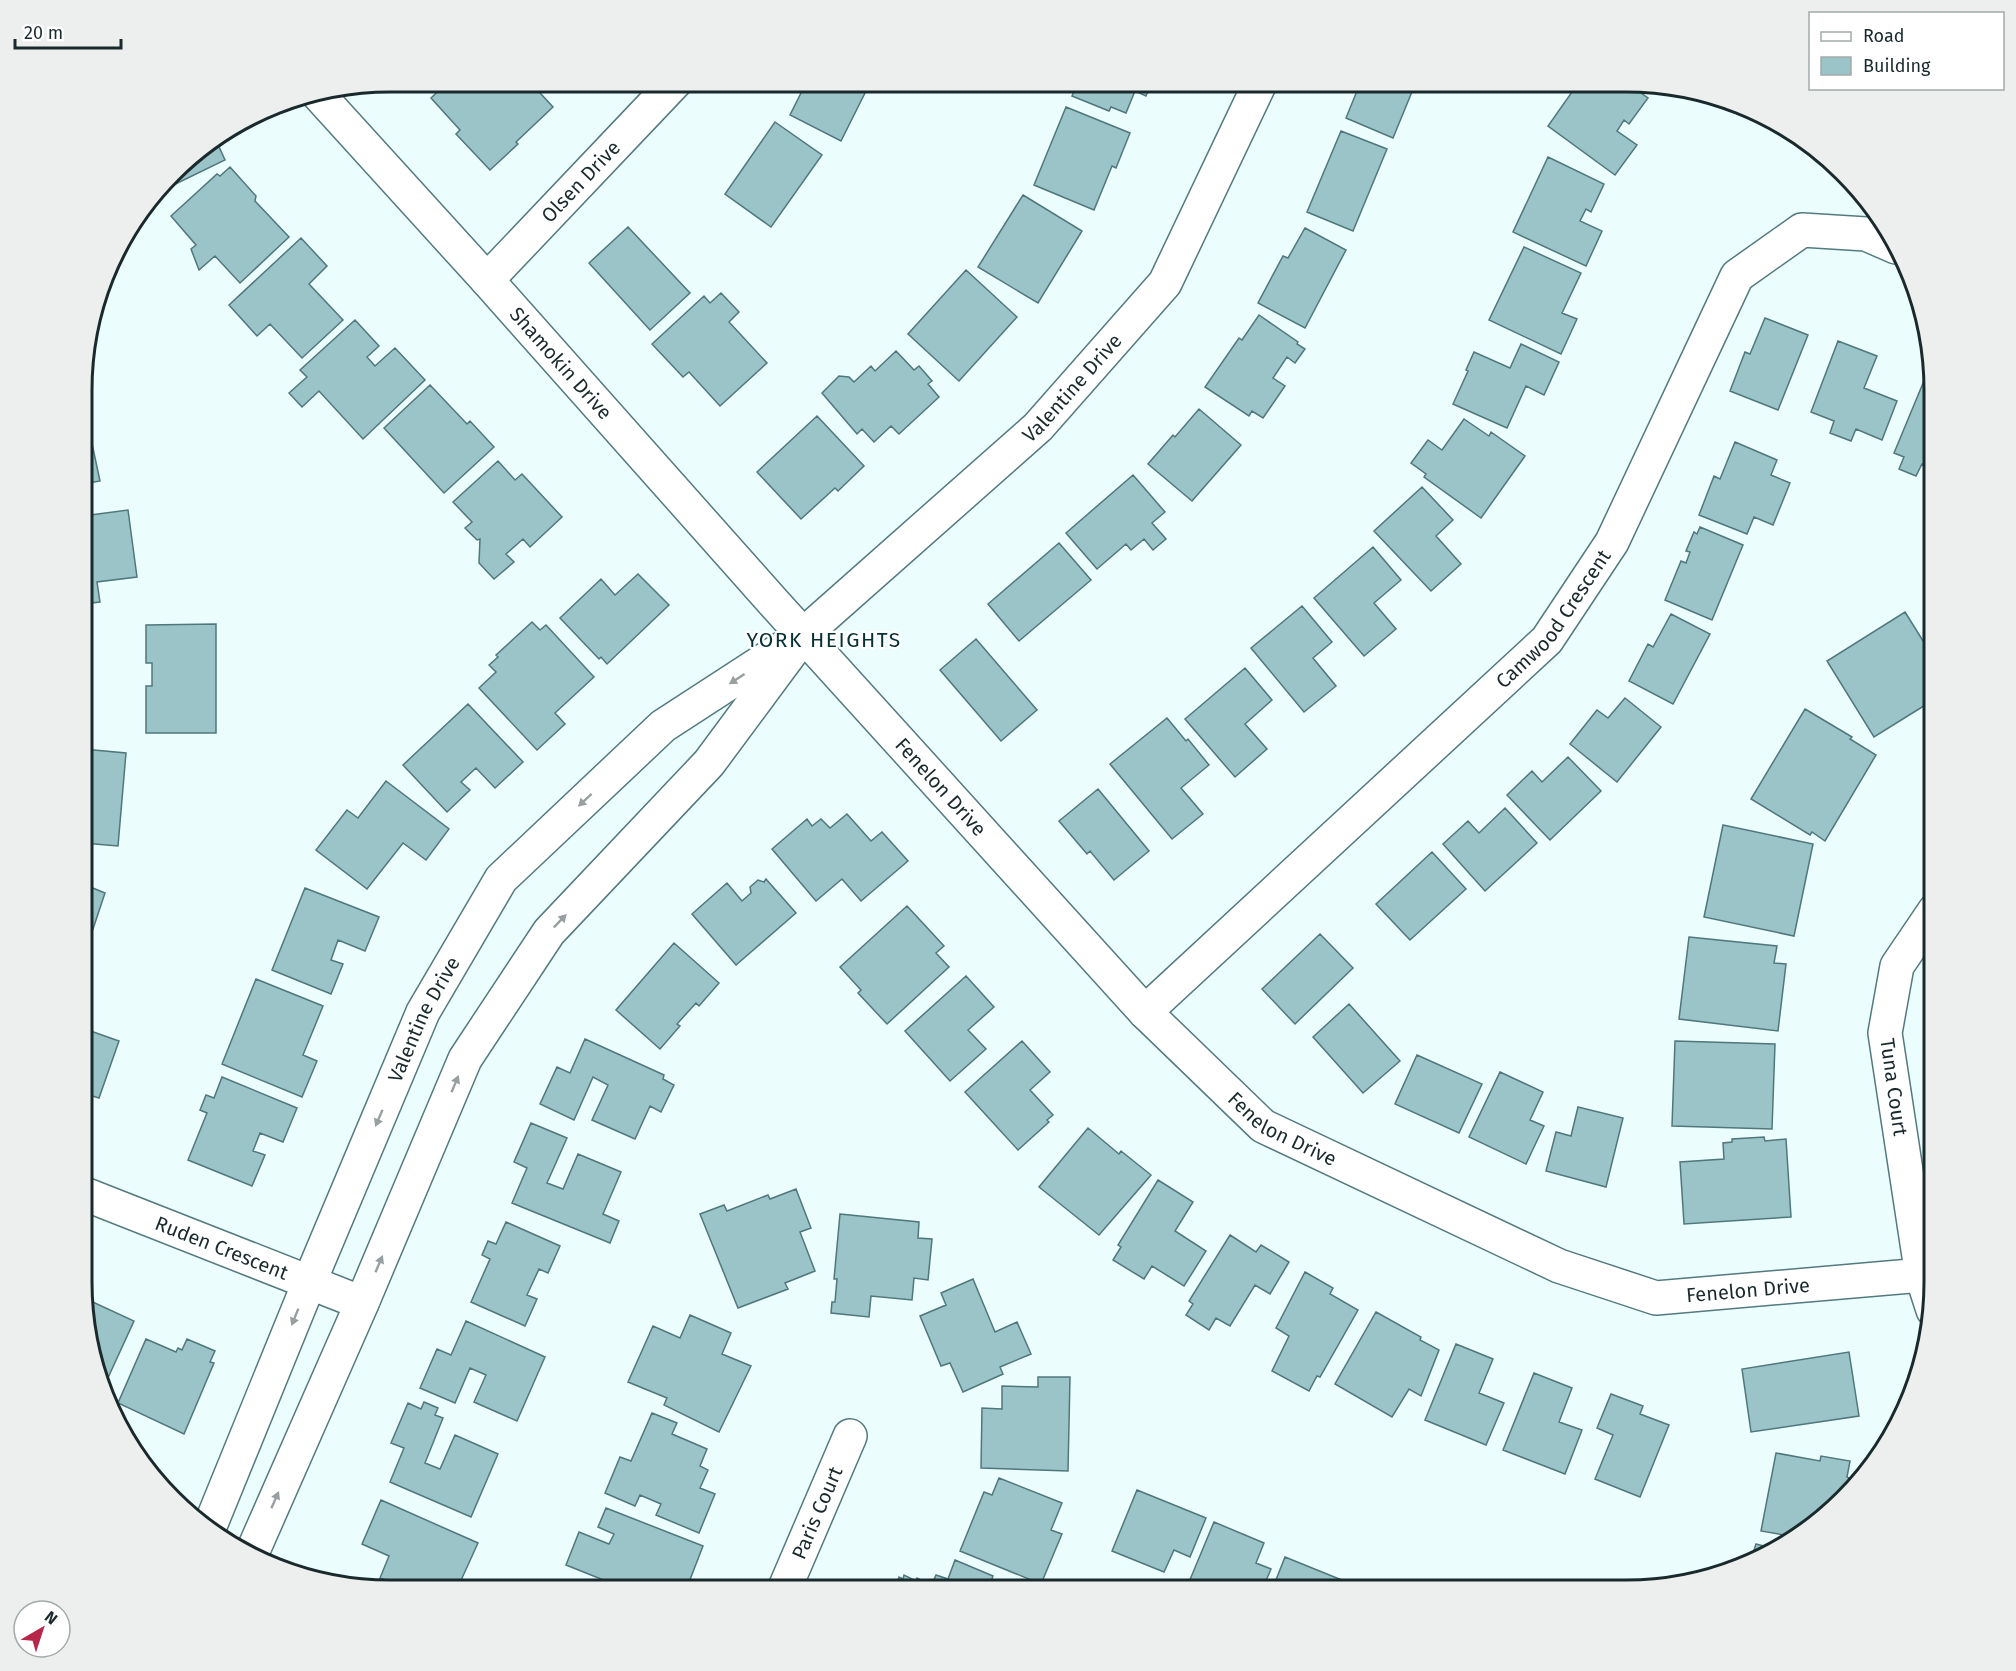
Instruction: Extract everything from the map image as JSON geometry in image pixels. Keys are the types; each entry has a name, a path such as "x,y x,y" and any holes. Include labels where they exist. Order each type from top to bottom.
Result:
{"street":[{"name":"Olsen Drive","path":"487,280 667,91"},
{"name":"Valentine Drive","path":"212,1521 423,1012 501,879 663,726 803,635 1038,427 1165,283 1256,91"},
{"name":"Shamokin Drive","path":"323,99 803,635"},
{"name":"Camwood Crescent","path":"1146,1012 1547,640 1612,542 1737,276 1802,230 1866,234 1887,243"},
{"name":"Valentine Drive","path":"255,1548 362,1303 465,1059 549,932 709,763 803,635"},
{"name":"Fenelon Drive","path":"803,635 1146,1012 1263,1126 1558,1266 1656,1298 1924,1275"},
{"name":"Tuna Court","path":"1924,926 1897,966 1886,1033 1924,1252"},
{"name":"Ruden Crescent","path":"91,1197 362,1303"},
{"name":"Paris Court","path":"788,1580 850,1436"}],"building":[{"path":"438,91 538,91 553,107 490,170 456,134 460,130 431,98"},
{"path":"802,91 866,91 841,141 790,115"},
{"path":"1074,91 1135,91 1126,113 1111,107 1109,111 1072,96"},
{"path":"1135,91 1148,91 1146,96"},
{"path":"1357,91 1412,91 1393,138 1346,118"},
{"path":"1573,91 1639,92 1648,98 1629,124 1624,120 1617,131 1637,145 1615,175 1548,126"},
{"path":"1066,107 1130,133 1116,168 1112,166 1094,210 1034,185"},
{"path":"775,122 822,155 771,227 725,194"},
{"path":"1341,131 1387,149 1353,231 1307,212"},
{"path":"219,146 225,160 173,185 193,165"},
{"path":"1548,157 1604,184 1591,212 1586,209 1580,221 1602,231 1586,266 1513,232"},
{"path":"230,167 256,196 255,201 289,237 240,283 215,256 199,270 191,249 196,245 171,216 217,174 220,176"},
{"path":"1023,195 1082,231 1038,303 978,267"},
{"path":"628,227 690,293 650,330 589,263"},
{"path":"1305,228 1346,250 1305,328 1258,303 1283,256 1288,258"},
{"path":"301,238 327,266 309,284 343,320 302,358 270,324 257,336 229,305"},
{"path":"1524,247 1581,273 1562,313 1577,319 1561,354 1489,320"},
{"path":"966,270 1017,317 959,381 908,334"},
{"path":"721,293 739,312 729,322 767,363 720,406 689,372 683,377 652,344 704,296 710,303"},
{"path":"1259,315 1305,349 1295,363 1287,357 1273,378 1285,386 1263,418 1252,411 1249,416 1205,387 1239,338 1242,340"},
{"path":"1765,318 1808,335 1778,410 1730,391 1745,352 1750,354"},
{"path":"355,320 379,346 367,357 375,366 395,348 425,380 363,439 319,391 302,407 289,393 307,377 300,370"},
{"path":"1838,341 1877,356 1864,388 1897,401 1882,440 1856,429 1851,441 1830,433 1834,421 1811,412"},
{"path":"1521,344 1559,362 1544,395 1526,386 1507,428 1453,404 1474,352 1510,368"},
{"path":"896,351 914,370 919,366 932,381 928,384 939,397 899,434 891,426 874,442 862,429 857,434 822,393 839,376 849,377 854,382 871,366 875,371"},
{"path":"1924,381 1924,465 1922,464 1916,476 1899,469 1904,457 1894,453"},
{"path":"430,385 467,424 470,421 494,447 444,493 384,428"},
{"path":"1199,409 1241,445 1192,501 1148,464"},
{"path":"817,416 864,466 838,491 835,488 801,519 757,472"},
{"path":"1464,419 1489,436 1491,432 1525,456 1481,518 1424,477 1426,474 1411,463 1428,440 1442,450"},
{"path":"91,439 100,481 91,483"},
{"path":"1735,442 1777,460 1771,475 1790,483 1773,525 1754,517 1747,534 1699,515 1714,476 1720,479"},
{"path":"498,461 515,480 522,474 562,517 530,547 523,539 506,554 514,562 494,579 479,563 480,539 477,540 465,528 472,522 453,502"},
{"path":"1133,475 1165,512 1152,523 1166,539 1153,550 1144,539 1131,550 1126,544 1097,569 1066,533"},
{"path":"1422,487 1453,520 1436,536 1461,564 1431,591 1374,531"},
{"path":"128,510 137,577 97,582 100,602 91,603 91,515"},
{"path":"1700,527 1743,545 1712,620 1665,600 1681,561 1686,563 1690,552 1686,551 1694,532 1697,534"},
{"path":"1059,543 1091,580 1019,641 988,604"},
{"path":"1373,547 1401,580 1374,603 1396,629 1364,656 1314,598"},
{"path":"638,574 669,605 607,664 601,657 599,659 560,618 601,579 615,595"},
{"path":"1302,606 1332,642 1313,658 1336,686 1304,712 1251,648"},
{"path":"1905,612 1924,642 1924,706 1874,737 1827,661"},
{"path":"1671,614 1710,634 1673,704 1629,681 1648,644 1653,647"},
{"path":"532,622 540,630 546,625 594,677 555,713 565,724 537,750 479,688 496,672 489,665 498,657 496,655"},
{"path":"216,624 216,733 146,733 146,686 152,686 152,663 146,663 146,625"},
{"path":"976,639 1037,710 1001,741 940,670"},
{"path":"1245,668 1272,700 1245,724 1267,749 1235,777 1185,719"},
{"path":"1625,698 1661,727 1617,782 1570,744 1597,710 1608,718"},
{"path":"468,704 523,762 495,788 476,768 461,782 470,790 447,812 403,765"},
{"path":"1805,709 1852,737 1850,739 1876,755 1825,841 1812,832 1810,835 1751,799"},
{"path":"1167,718 1209,765 1181,788 1203,814 1172,839 1110,764"},
{"path":"91,750 126,753 118,846 91,844"},
{"path":"1568,757 1601,791 1550,840 1507,795 1532,771 1542,782"},
{"path":"386,781 449,829 426,860 403,843 367,889 316,850 347,810 358,818"},
{"path":"1098,789 1149,851 1114,880 1090,851 1087,854 1059,821"},
{"path":"1505,808 1537,843 1485,891 1443,844 1468,821 1479,833"},
{"path":"847,814 871,841 882,832 908,861 861,901 842,879 816,901 772,849 807,819 812,826 821,819 830,828"},
{"path":"1723,825 1813,844 1794,936 1704,917"},
{"path":"1432,852 1466,889 1410,940 1376,904"},
{"path":"766,879 796,913 736,965 692,914 727,883 742,901 751,893 750,887 758,880 764,882"},
{"path":"91,887 105,893 91,935"},
{"path":"305,888 379,917 365,951 338,940 331,960 343,964 331,994 272,970"},
{"path":"907,906 944,946 936,953 949,967 887,1024 858,993 861,990 840,967"},
{"path":"1320,934 1353,968 1295,1024 1262,989"},
{"path":"1689,937 1777,946 1774,963 1786,964 1778,1031 1679,1019"},
{"path":"674,943 719,983 699,1006 696,1003 677,1024 680,1026 660,1049 616,1010"},
{"path":"966,976 994,1007 968,1030 986,1049 950,1081 905,1031"},
{"path":"256,979 323,1006 303,1055 317,1061 302,1097 222,1064"},
{"path":"1349,1004 1400,1061 1363,1093 1313,1037"},
{"path":"91,1031 119,1041 99,1098 91,1096"},
{"path":"585,1039 664,1075 663,1079 674,1085 661,1112 650,1106 635,1139 592,1120 608,1085 593,1077 574,1120 540,1104 557,1067 570,1073"},
{"path":"1022,1041 1050,1072 1030,1090 1053,1115 1047,1120 1049,1122 1018,1150 965,1092"},
{"path":"1675,1041 1775,1044 1772,1129 1672,1126"},
{"path":"1417,1055 1482,1084 1459,1133 1395,1104"},
{"path":"1500,1072 1543,1092 1530,1120 1544,1126 1526,1164 1469,1137"},
{"path":"222,1077 297,1108 283,1142 260,1133 253,1151 265,1155 252,1186 188,1160 207,1113 200,1110 206,1095 214,1098"},
{"path":"1578,1107 1623,1118 1606,1187 1546,1171 1556,1132 1571,1136"},
{"path":"531,1123 567,1138 547,1183 563,1189 578,1154 621,1172 603,1214 619,1221 610,1243 512,1203 527,1168 514,1162"},
{"path":"1088,1128 1119,1154 1121,1151 1151,1175 1099,1235 1039,1187"},
{"path":"1764,1137 1765,1141 1786,1139 1791,1217 1684,1224 1680,1162 1724,1159 1723,1143 1732,1142 1732,1139"},
{"path":"1158,1180 1193,1202 1175,1231 1206,1251 1184,1286 1152,1266 1144,1279 1113,1260 1121,1247 1118,1245"},
{"path":"796,1189 811,1228 800,1232 815,1271 785,1283 788,1289 738,1308 700,1214 724,1205 727,1211 768,1195 770,1199"},
{"path":"840,1214 919,1222 918,1238 932,1239 928,1280 914,1278 912,1300 871,1296 869,1317 831,1313 832,1302 835,1302 837,1279 834,1279"},
{"path":"506,1222 560,1246 548,1273 539,1269 527,1295 537,1299 525,1326 471,1302 490,1259 482,1255 488,1241 496,1244"},
{"path":"1230,1235 1256,1252 1261,1245 1289,1262 1270,1294 1255,1285 1230,1326 1216,1318 1209,1330 1186,1315 1193,1304 1189,1301"},
{"path":"1305,1272 1333,1288 1330,1294 1358,1310 1320,1377 1317,1376 1309,1391 1272,1371 1289,1336 1276,1328"},
{"path":"973,1279 995,1332 1017,1322 1031,1354 1000,1367 1003,1374 963,1392 950,1363 941,1366 920,1316 946,1305 941,1293"},
{"path":"92,1302 134,1321 107,1379 97,1340"},
{"path":"1376,1312 1421,1337 1420,1340 1439,1350 1421,1396 1409,1389 1392,1417 1335,1384"},
{"path":"690,1315 731,1333 722,1354 751,1366 719,1432 664,1405 667,1398 628,1382 653,1326 680,1338"},
{"path":"466,1321 545,1357 517,1421 474,1402 486,1375 470,1368 455,1403 420,1388 437,1349 451,1355"},
{"path":"146,1339 176,1352 178,1348 182,1350 187,1339 215,1351 210,1362 214,1363 184,1434 118,1403"},
{"path":"1456,1344 1493,1359 1479,1393 1504,1403 1486,1445 1425,1420"},
{"path":"1849,1352 1859,1416 1751,1432 1742,1369"},
{"path":"1534,1373 1572,1388 1559,1422 1582,1430 1565,1474 1503,1450"},
{"path":"1038,1377 1070,1377 1068,1471 981,1468 982,1408 1002,1409 1002,1386 1038,1387"},
{"path":"1611,1394 1643,1406 1640,1414 1669,1425 1640,1497 1595,1479 1613,1435 1597,1428"},
{"path":"424,1402 438,1408 435,1415 443,1418 425,1463 440,1469 455,1435 498,1454 471,1517 390,1482 404,1448 391,1443 408,1403 421,1409"},
{"path":"652,1413 677,1423 672,1434 707,1449 700,1466 708,1470 700,1488 715,1494 699,1533 656,1515 661,1504 640,1495 635,1506 605,1493 620,1457 631,1461"},
{"path":"1776,1453 1820,1461 1821,1456 1850,1461 1847,1477 1849,1480 1808,1518 1783,1535 1761,1531"},
{"path":"999,1478 1062,1503 1051,1530 1062,1534 1043,1580 1031,1580 960,1551 984,1492 992,1495"},
{"path":"1137,1490 1206,1518 1190,1557 1174,1550 1164,1572 1112,1551"},
{"path":"381,1500 478,1543 461,1580 384,1580 380,1578 389,1556 362,1544"},
{"path":"606,1508 703,1546 690,1580 604,1580 566,1565 579,1532 609,1544 614,1534 598,1527"},
{"path":"1214,1522 1264,1543 1256,1563 1271,1569 1266,1580 1190,1580"},
{"path":"1756,1544 1764,1546 1759,1549 1754,1551"},
{"path":"1285,1557 1342,1580 1276,1580"},
{"path":"955,1560 993,1576 992,1580 934,1580 936,1575 948,1579"},
{"path":"904,1575 914,1580 898,1580 899,1577 903,1579"}],"district":[{"name":"YORK HEIGHTS","path":"824,640"}]}
